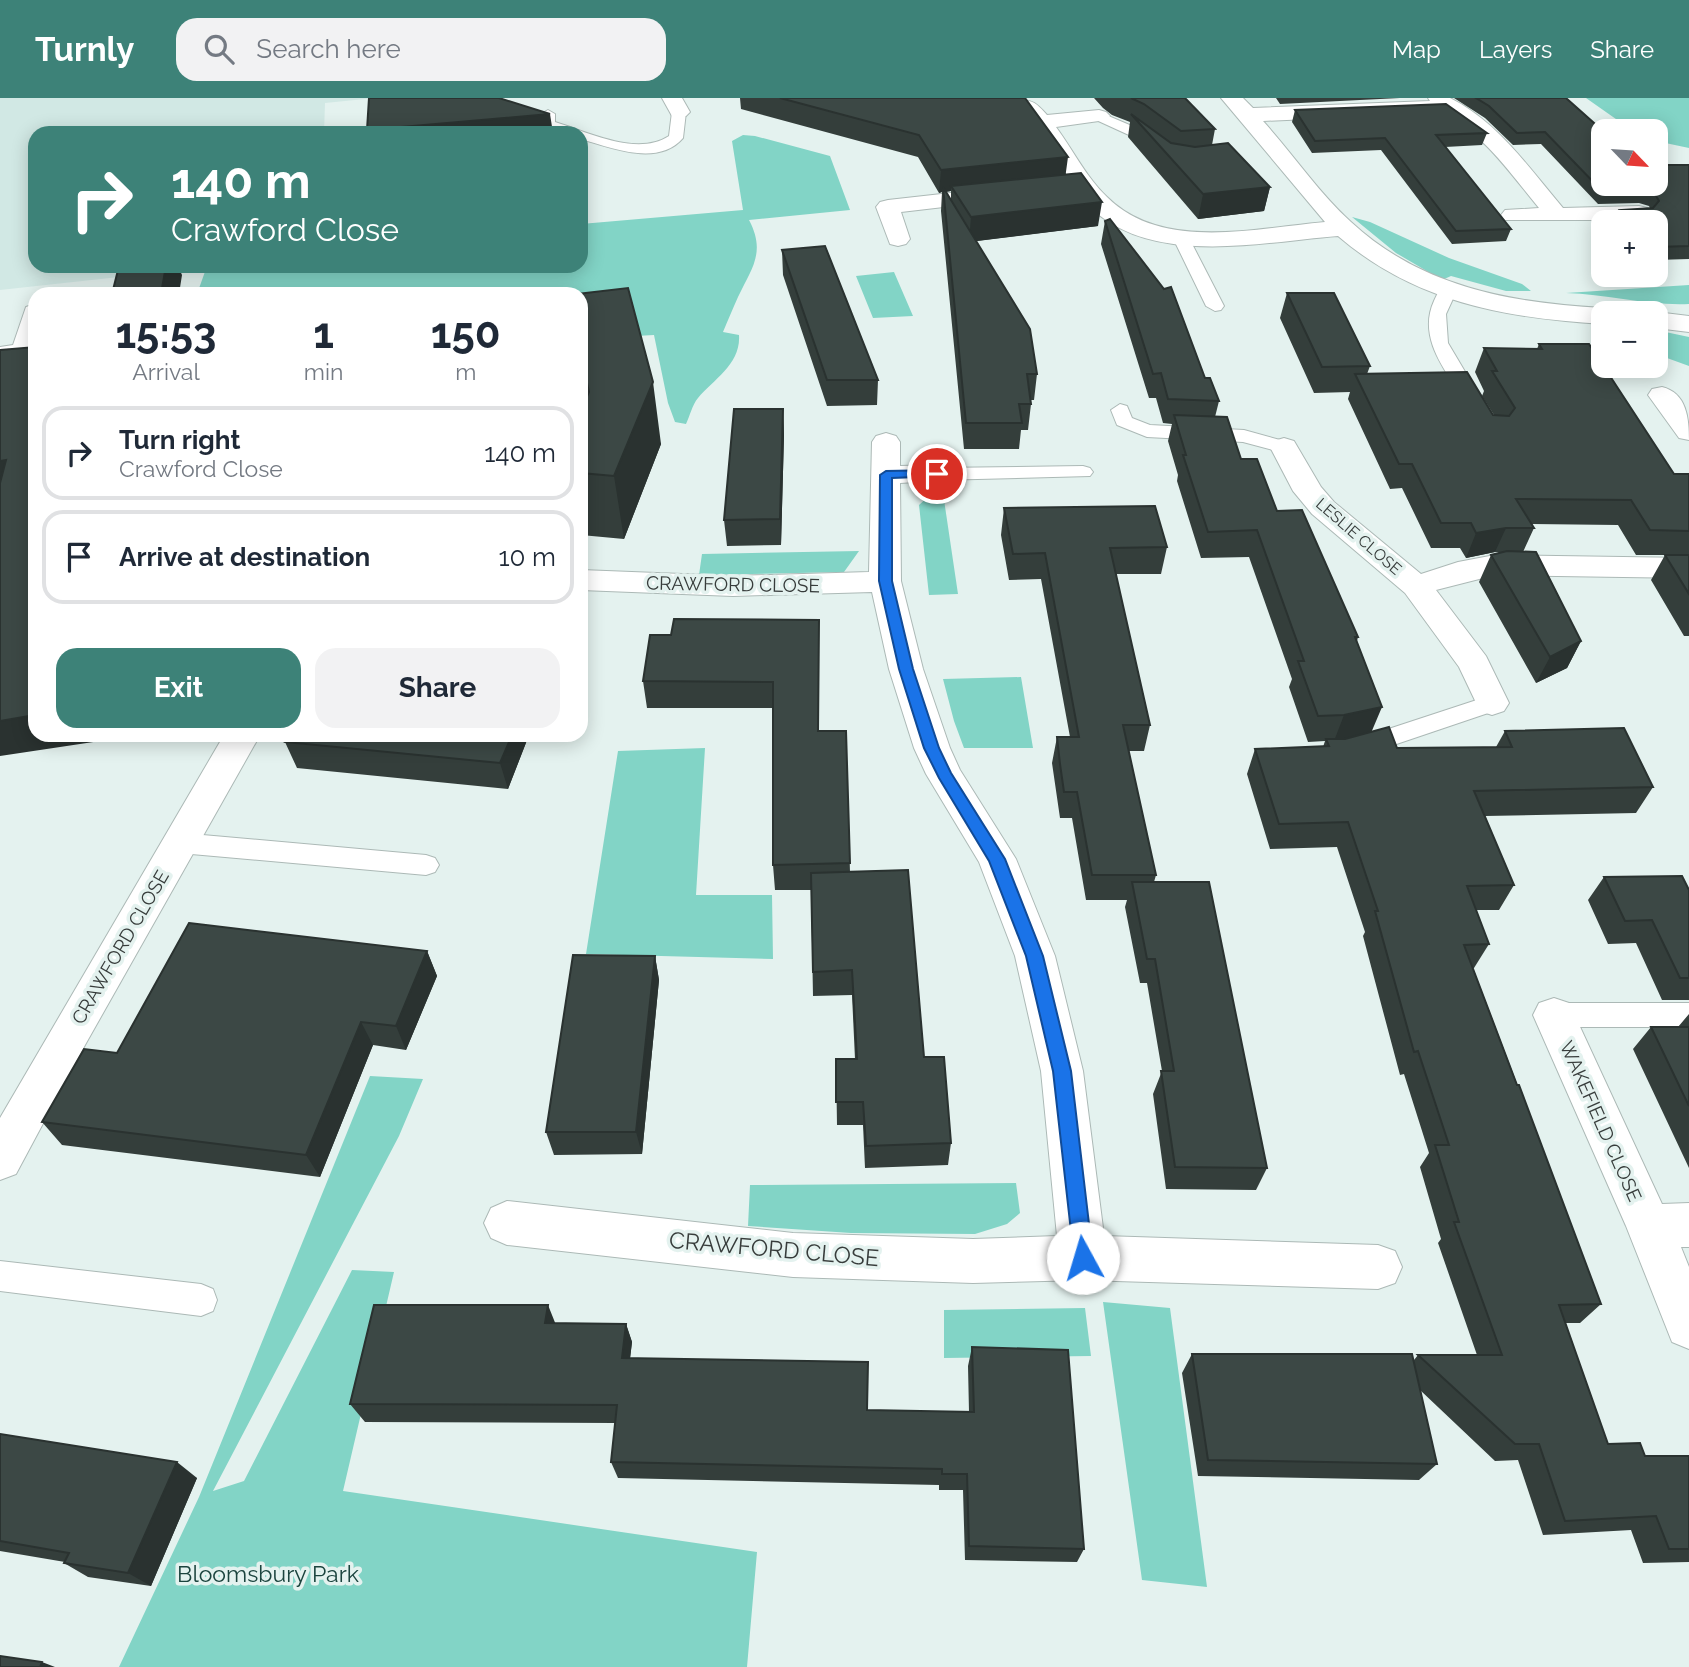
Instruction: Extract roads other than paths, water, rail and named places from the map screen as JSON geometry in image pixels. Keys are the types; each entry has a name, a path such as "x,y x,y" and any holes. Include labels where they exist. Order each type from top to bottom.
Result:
{"street":[{"path":"1239,106 1442,103 1473,120 1493,139 1557,215"},
{"path":"1026,106 1044,122 1075,188 1129,226 1181,239 1343,228"},
{"path":"1239,106 1343,228 1398,268 1448,290 1532,312 1591,315"},
{"path":"1044,122 1099,116"},
{"path":"898,239 888,207 1028,191"},
{"path":"1513,215 1591,214"},
{"path":"1668,321 1689,324"},
{"path":"0,355 24,352 28,337"},
{"path":"1662,395 1684,425"},
{"path":"1642,418 1684,425"},
{"path":"886,442 886,581 906,669 932,748 944,774 997,859 1035,956 1062,1071 1083,1258"},
{"name":"LESLIE CLOSE","path":"1284,447 1308,491 1323,508 1416,586 1474,664 1492,703"},
{"path":"886,475 937,474"},
{"name":"LESLIE CLOSE","path":"1416,586 1458,572 1495,565 1689,568"},
{"name":"CRAWFORD CLOSE","path":"588,580 714,587 827,586 886,581"},
{"name":"CRAWFORD CLOSE","path":"0,1160 238,742"},
{"name":"WAKEFIELD CLOSE","path":"1554,1015 1669,1226 1689,1325"},
{"name":"CRAWFORD CLOSE","path":"507,1223 793,1255 973,1261 1083,1258 1378,1267"}],"lane":[{"path":"588,137 627,148 661,147 676,138 676,105"},
{"path":"548,114 548,124 554,126"},
{"path":"1099,116 1135,132 1172,161"},
{"path":"1181,239 1215,306"},
{"path":"1448,290 1437,314 1439,344 1485,423"},
{"path":"1120,410 1124,421 1147,431 1244,436 1284,447"},
{"path":"937,474 1083,472"},
{"path":"1334,752 1381,741 1492,703"},
{"path":"180,843 426,864"},
{"path":"1554,1015 1689,1015"},
{"path":"0,1276 201,1300"}],"park label":[{"name":"Bloomsbury Park","path":"268,1574"}]}
